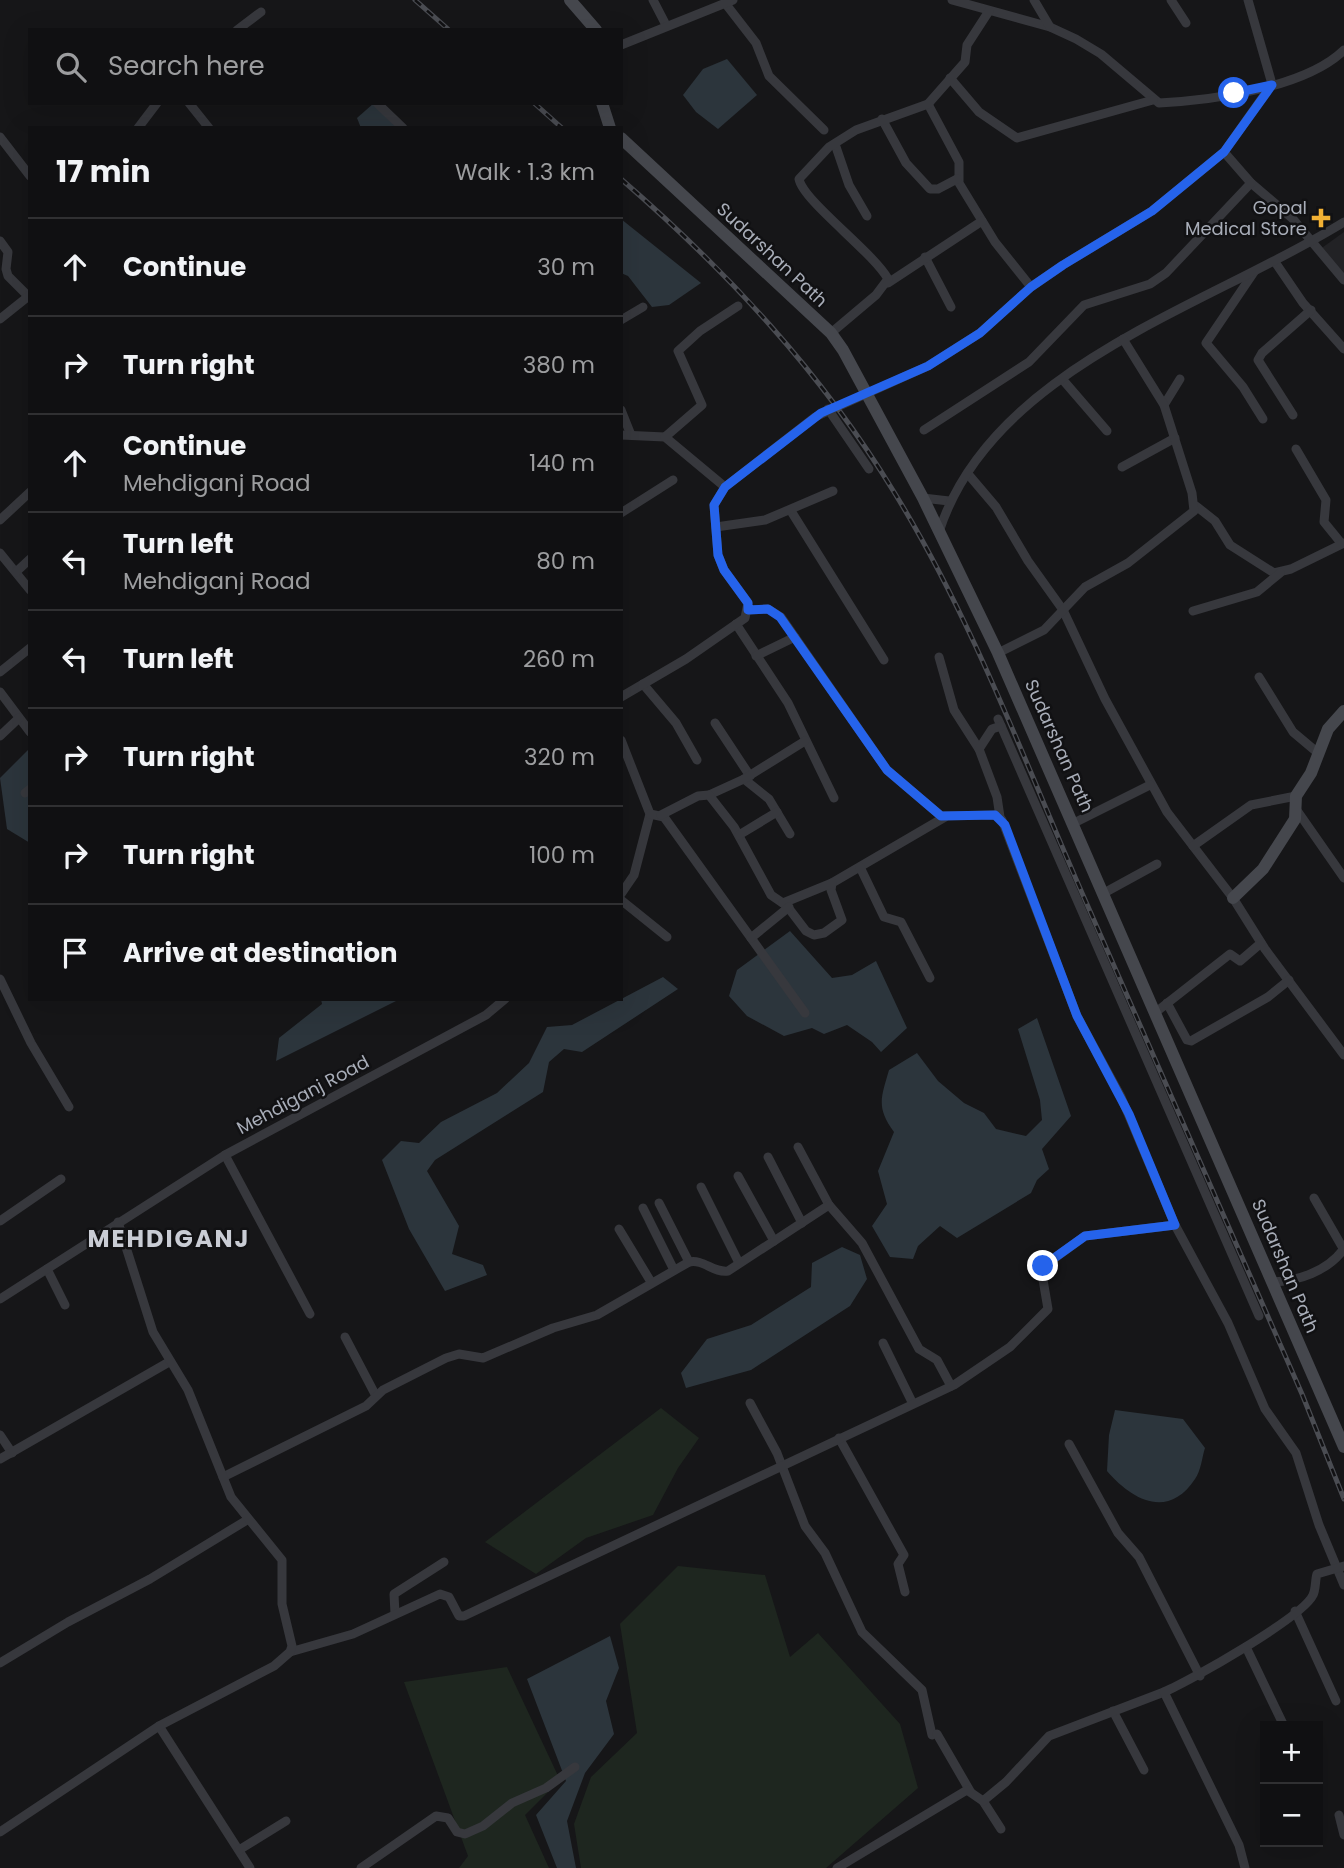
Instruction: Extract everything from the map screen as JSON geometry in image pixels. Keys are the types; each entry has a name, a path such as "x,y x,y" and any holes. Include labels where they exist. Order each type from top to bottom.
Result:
{"main road":[{"path":"570,0 594,28"},
{"path":"603,105 609,126"},
{"name":"Sudarshan Path","path":"623,140 831,333 923,498 998,653 1074,823 1344,1447"},
{"path":"1233,898 1263,869 1295,819 1296,802 1328,729 1344,711"}],"street":[{"path":"653,0 666,25"},
{"path":"952,0 1050,27 1101,54 1153,100 1160,103 1174,103 1272,85 1314,70 1334,60 1344,50"},
{"path":"1034,0 1050,27"},
{"path":"1171,0 1186,23"},
{"path":"1248,0 1272,85"},
{"path":"623,44 729,1 756,43 769,76 824,130"},
{"path":"888,283 887,276 864,250 799,183 802,174 835,144 882,119 928,104 965,62 967,45 989,11"},
{"path":"240,28 261,12"},
{"path":"950,78 979,112 1017,138 1153,100"},
{"path":"623,696 745,618 748,603 724,570 718,555 715,500 725,487 828,410 913,375 980,333 1031,287 1152,211 1224,152 1272,85"},
{"path":"928,104 959,162 957,178 1000,250 1031,287"},
{"path":"140,126 155,105"},
{"path":"191,105 207,126"},
{"path":"379,105 401,126"},
{"path":"882,119 906,163 930,189 938,189 957,178"},
{"path":"0,137 28,173"},
{"path":"835,144 849,185 867,216"},
{"path":"1224,152 1251,183 1292,218 1344,280"},
{"path":"924,430 1028,362 1084,305 1150,284 1166,274 1251,183"},
{"path":"831,333 888,283 982,221"},
{"path":"939,532 949,501 1014,416 1123,340 1204,295 1275,262 1344,222"},
{"path":"0,241 8,252 8,276 28,294"},
{"path":"925,257 951,307"},
{"path":"1275,262 1344,349"},
{"path":"1254,272 1206,341 1243,387 1263,419"},
{"path":"0,319 28,296"},
{"path":"665,437 702,405 678,351 700,331 738,306"},
{"path":"623,319 643,307"},
{"path":"1293,415 1258,360 1311,310"},
{"path":"1123,340 1164,405 1196,506 1215,521 1237,551 1280,573"},
{"path":"1164,405 1180,379"},
{"path":"1063,380 1107,431"},
{"path":"828,410 869,469"},
{"path":"626,435 665,437 725,487"},
{"path":"1122,467 1175,438"},
{"path":"1193,611 1256,592 1280,573 1343,543 1324,522 1325,500 1296,449"},
{"path":"968,474 996,508 1028,561 1063,610 1150,785 1344,1055"},
{"path":"623,512 673,480"},
{"path":"716,527 765,520 833,491"},
{"path":"0,520 28,494"},
{"path":"923,498 949,501"},
{"path":"998,653 1037,635 1085,587 1128,563 1189,517 1196,506"},
{"path":"791,511 884,660"},
{"path":"0,552 28,587"},
{"path":"16,572 28,561"},
{"path":"748,610 774,611 887,770 945,817"},
{"path":"736,624 788,703 834,798"},
{"path":"756,656 795,637"},
{"path":"0,672 28,650"},
{"path":"939,657 954,709 979,749 997,797 1000,817 1077,1016 1129,1114 1175,1225 1228,1323 1265,1409 1296,1452 1319,1525 1341,1567 1344,1585"},
{"path":"1259,677 1293,732 1318,753"},
{"path":"643,684 676,723 697,760"},
{"path":"0,692 28,729"},
{"path":"0,736 19,718"},
{"path":"979,749 1000,722 1259,1316"},
{"path":"715,723 747,777 769,799 790,834"},
{"path":"650,814 661,815 698,796 709,795 747,777 805,741"},
{"path":"623,745 650,814 634,875 623,891"},
{"path":"1074,823 1150,785"},
{"path":"709,795 739,835 771,895 786,905 811,935 824,933 843,916 831,890 831,883"},
{"path":"1193,846 1251,804 1296,802 1344,878"},
{"path":"739,835 776,812"},
{"path":"661,815 805,1013"},
{"path":"751,938 786,905 860,867 945,817 1000,817"},
{"path":"1104,893 1157,864"},
{"path":"860,867 884,917 901,922 930,978"},
{"path":"623,902 667,937"},
{"path":"1156,1012 1230,954 1240,961 1261,943"},
{"path":"0,979 31,1042 69,1107"},
{"path":"1167,1003 1187,1040 1191,1041 1268,997 1289,980"},
{"name":"Mehdiganj Road","path":"0,1299 225,1155 486,1015 503,1001"},
{"path":"1165,1034 1179,1025"},
{"path":"798,1147 830,1205 856,1233 919,1349 937,1360 951,1386"},
{"path":"225,1155 310,1314"},
{"path":"768,1157 802,1223"},
{"path":"738,1176 774,1241"},
{"path":"0,1221 61,1179"},
{"path":"701,1186 739,1263"},
{"path":"1272,1282 1293,1280 1330,1265 1343,1250 1314,1198"},
{"path":"659,1203 689,1262"},
{"path":"223,1477 366,1406 376,1396 453,1354 483,1358 553,1328 597,1315 689,1262 697,1260 723,1272 830,1205"},
{"path":"643,1208 674,1270"},
{"path":"118,1222 153,1332 188,1390 230,1497 282,1560 282,1604 290,1652"},
{"path":"0,1832 159,1726 274,1666 290,1652 353,1634 444,1593 459,1616 464,1616 781,1469 912,1402 951,1386 1010,1347 1045,1313 1049,1304 1040,1270 1043,1266 1085,1236 1175,1225"},
{"path":"619,1229 651,1282"},
{"path":"47,1269 65,1304"},
{"path":"345,1337 376,1396"},
{"path":"883,1343 912,1402"},
{"path":"0,1460 169,1362"},
{"path":"750,1403 777,1453 805,1526 825,1553 862,1632 922,1690 934,1735 971,1791 983,1801 1001,1829"},
{"path":"0,1435 12,1453"},
{"path":"839,1438 904,1555 898,1564 905,1592"},
{"path":"1069,1444 1118,1533 1139,1558 1200,1676"},
{"path":"0,1663 68,1622 150,1579 247,1520"},
{"path":"395,1614 393,1600 396,1592 444,1562"},
{"path":"983,1801 1006,1782 1049,1736 1200,1676 1295,1611 1312,1596 1317,1574 1341,1567"},
{"path":"1295,1611 1336,1700"},
{"path":"1246,1647 1282,1721"},
{"path":"1164,1692 1239,1845 1245,1868"},
{"path":"1114,1711 1144,1770"},
{"path":"159,1726 250,1868"},
{"path":"361,1868 436,1816 449,1818 457,1832 465,1834 483,1826 518,1800 546,1788 575,1767"},
{"path":"838,1868 851,1864 937,1806 971,1791"},
{"path":"1339,1815 1344,1835"},
{"path":"239,1850 286,1821"}],"shaded area":[{"path":"727,59 757,95 718,129 696,112 683,95 703,69"},
{"path":"372,105 376,105 395,126 360,126 357,118"},
{"path":"623,221 701,283 669,305 652,307 628,276 623,274"},
{"path":"1344,232 1344,277 1319,250"},
{"path":"28,750 28,842 7,829 0,778"},
{"path":"790,931 832,978 852,975 876,961 907,1028 881,1052 872,1042 847,1025 824,1034 812,1028 784,1036 747,1016 729,996 737,970"},
{"path":"663,977 678,989 582,1052 564,1049 549,1062 543,1092 435,1160 427,1171 459,1226 452,1254 483,1265 487,1275 445,1291 409,1229 382,1160 401,1141 419,1143 441,1122 497,1093 529,1063 547,1027 572,1025 618,1001 623,1001 623,998"},
{"path":"321,1001 396,1001 276,1061 279,1038 322,1004"},
{"path":"1037,1018 1071,1116 1042,1149 1049,1169 1037,1180 1031,1193 957,1238 940,1226 918,1246 913,1259 890,1257 872,1226 887,1204 878,1171 894,1132 882,1109 889,1070 917,1053 938,1081 964,1103 984,1113 996,1129 1026,1136 1042,1120 1040,1100 1018,1029"},
{"path":"842,1247 860,1255 867,1279 850,1306 751,1370 686,1388 681,1373 707,1339 751,1325 811,1287 812,1263"},
{"path":"661,1408 699,1438 678,1468 653,1515 586,1538 536,1574 485,1542"},
{"path":"1115,1410 1183,1419 1205,1448 1197,1476 1184,1492 1162,1502 1150,1501 1128,1490 1107,1471 1109,1435"},
{"path":"678,1566 765,1575 790,1657 818,1633 900,1724 918,1788 826,1868 581,1868 574,1824 591,1777 637,1733 620,1624"},
{"path":"610,1636 619,1668 606,1701 614,1734 585,1773 567,1821 576,1868 557,1868 536,1815 566,1781 527,1679"},
{"path":"507,1667 560,1780 525,1815 549,1868 459,1868 468,1856 404,1682"}],"railway":[{"path":"415,0 447,28"},
{"path":"536,105 560,126"},
{"path":"623,181 735,287 803,364 866,448 922,541 949,591 997,694 1302,1394 1344,1499"}],"place":[{"name":"Gopal Medical Store","path":"1321,218"}],"district":[{"name":"MEHDIGANJ","path":"169,1239"}],"route":[{"path":"1043,1266 1085,1236 1175,1225 1129,1114 1077,1016 1005,825 1000,817 995,815 941,816 887,770 780,617 768,609 748,610 748,603 724,570 718,555 714,505 725,487 815,417 900,381 928,366 980,333 1031,287 1152,211 1224,152 1272,85 1234,93"}]}
